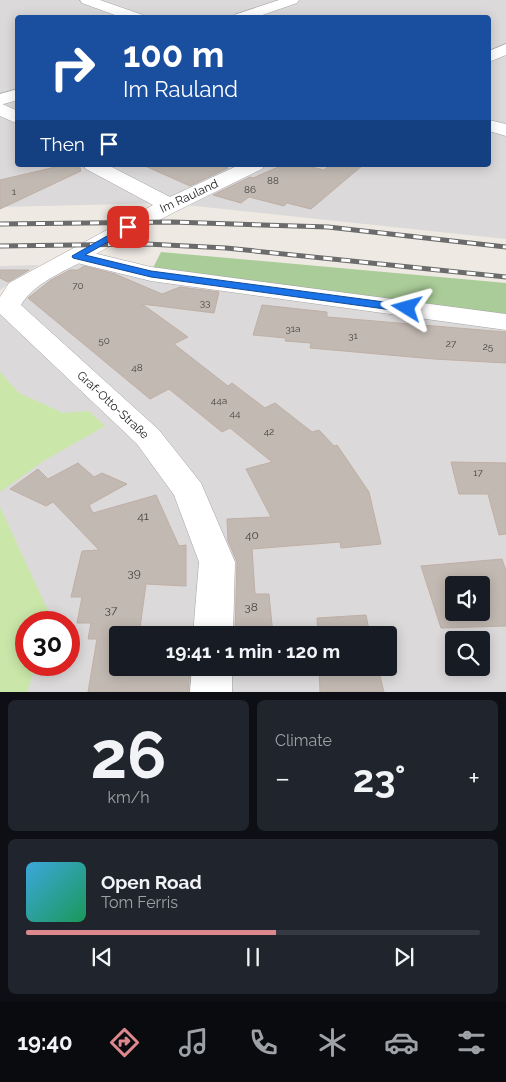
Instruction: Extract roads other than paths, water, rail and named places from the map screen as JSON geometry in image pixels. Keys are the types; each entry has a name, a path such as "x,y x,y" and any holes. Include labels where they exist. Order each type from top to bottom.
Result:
{"street":[{"path":"87,0 130,15"},
{"path":"248,15 292,0"},
{"path":"491,56 506,49"},
{"path":"0,100 15,95"},
{"path":"0,108 15,117"},
{"path":"491,126 506,130"},
{"path":"97,167 169,205"},
{"name":"Im Rauland","path":"4,307 18,288 169,205 251,167"},
{"path":"76,256 151,274 506,322"},
{"name":"Graf-Otto-Straße","path":"4,307 148,437 189,491 217,562 213,626"},
{"path":"211,692 212,676"}],"railway":[{"path":"0,224 172,222 328,227 506,247"},
{"path":"0,246 147,244 226,248 506,277"}]}
